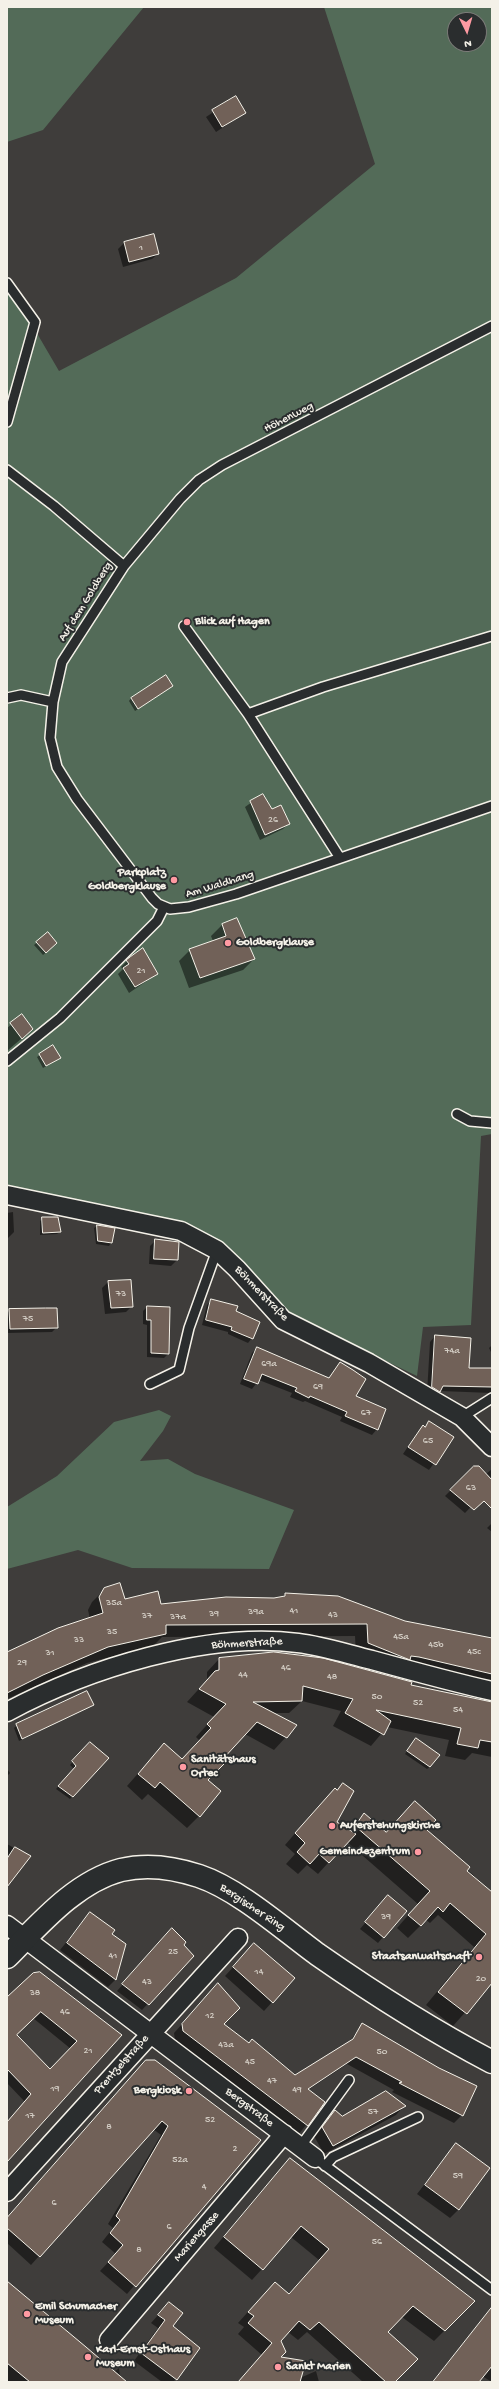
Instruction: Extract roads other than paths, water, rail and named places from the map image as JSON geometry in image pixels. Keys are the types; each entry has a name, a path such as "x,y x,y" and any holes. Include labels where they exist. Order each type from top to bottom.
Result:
{"main road":[{"name":"Bergischer Ring","path":"7,1957 64,1902 102,1878 121,1870 140,1868 177,1870 200,1876 230,1892 397,2009 492,2062"}],"street":[{"name":"Böhmerstraße","path":"7,1195 181,1231 216,1250 283,1320 369,1363 462,1417 492,1447"},
{"name":"Böhmerstraße","path":"7,1712 38,1696 88,1675 155,1655 216,1644 268,1641 322,1647 492,1691"},
{"name":"Bergstraße","path":"7,1925 320,2162"},
{"name":"Prentzelstraße","path":"7,2192 238,1938"},
{"name":"Mariengasse","path":"109,2340 284,2134"}],"lane":[{"path":"7,283 35,322 7,422"},
{"name":"Höhenweg","path":"124,566 180,498 198,480 222,465 492,326"},
{"name":"Auf dem Goldberg","path":"7,470 54,506 124,566 62,662 53,702 50,738 57,767 77,799 152,898 164,907"},
{"path":"184,626 248,714 340,858"},
{"path":"248,714 323,687 492,636"},
{"path":"7,698 21,695 53,702"},
{"name":"Am Waldhang","path":"164,907 176,909 190,907 236,894 492,806"},
{"path":"7,1061 60,1018 157,921 164,907"},
{"path":"457,1114 470,1121 492,1123"},
{"path":"150,1384 179,1370 189,1328 216,1250"},
{"path":"462,1417 492,1398"},
{"path":"300,2147 349,2080"},
{"path":"320,2162 418,2118"},
{"name":"Bergstraße","path":"320,2162 492,2290"}],"place":[{"name":"Blick auf Hagen","path":"187,622"},
{"name":"Parkplatz Goldbergklause","path":"174,880"},
{"name":"Goldbergklause","path":"228,943"},
{"name":"Sanitätshaus Ortec","path":"183,1767"},
{"name":"Auferstehungskirche","path":"332,1826"},
{"name":"Gemeindezentrum","path":"418,1852"},
{"name":"Staatsanwaltschaft","path":"479,1957"},
{"name":"Bergkiosk","path":"189,2091"},
{"name":"Emil Schumacher Museum","path":"27,2314"},
{"name":"Karl-Ernst-Osthaus Museum","path":"88,2357"},
{"name":"Sankt Marien","path":"278,2367"}]}
